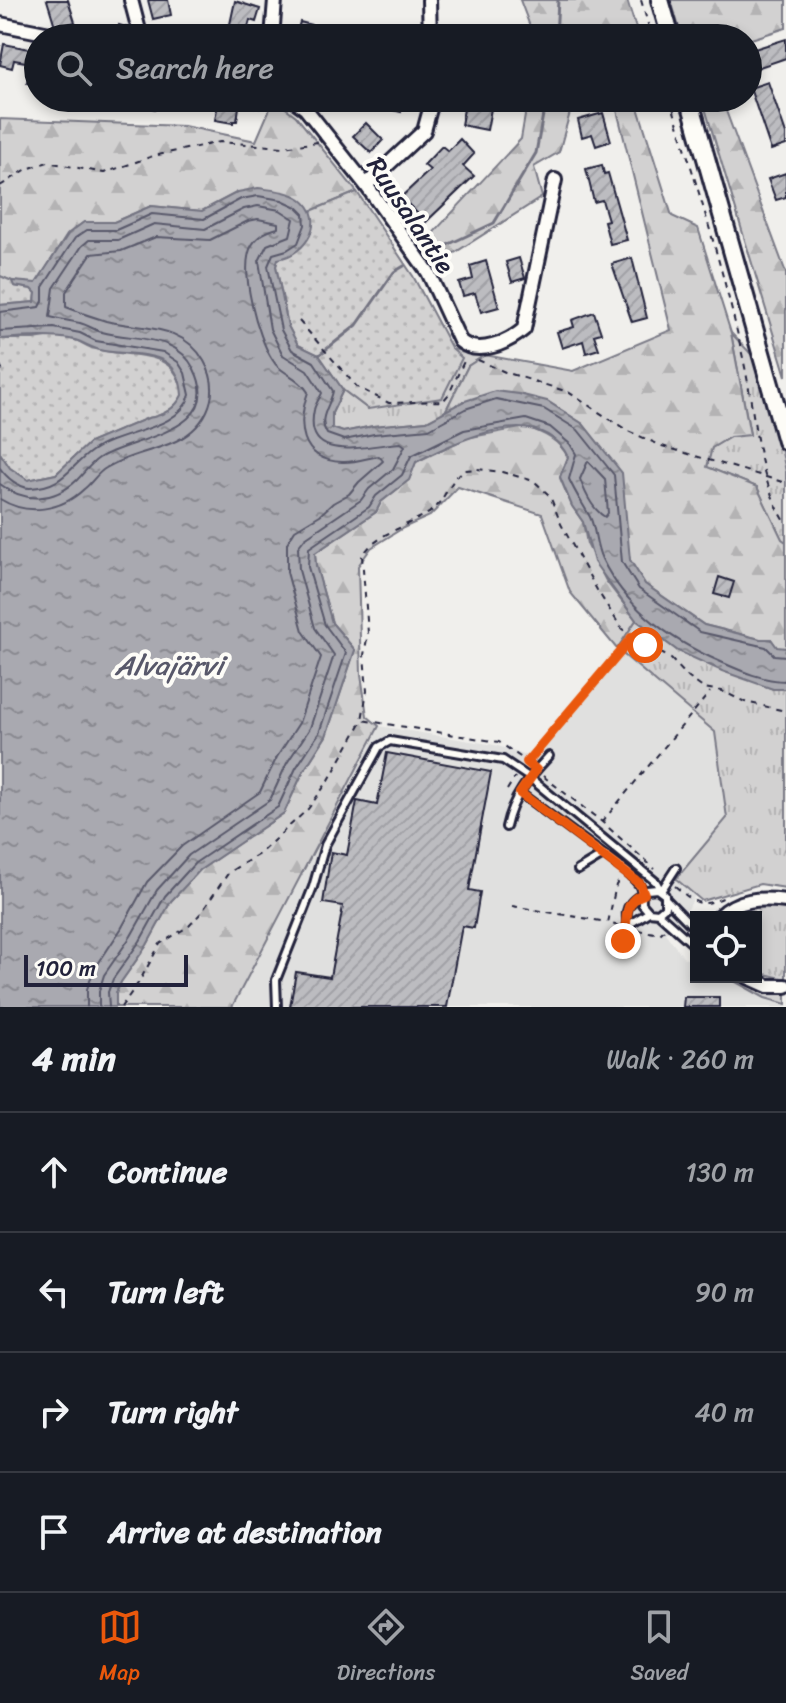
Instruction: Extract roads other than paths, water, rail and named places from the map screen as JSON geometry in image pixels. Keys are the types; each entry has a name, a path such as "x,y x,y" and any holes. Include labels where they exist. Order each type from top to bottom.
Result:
{"main road":[{"path":"660,0 667,24"},
{"path":"693,112 786,441"}],"street":[{"path":"131,0 137,24"},
{"path":"273,24 275,0"},
{"path":"429,0 430,24"},
{"path":"0,24 24,29"},
{"name":"Ruusalantie","path":"308,112 366,185 428,272 460,341 467,348 475,349 511,340 524,329 555,180"},
{"path":"366,185 424,131 429,112"},
{"path":"725,911 757,898 786,901"},
{"path":"761,983 786,986"}],"lane":[{"path":"277,1007 276,980 313,887 325,845 379,747 390,741 503,760 530,778 656,882 666,899 690,924"},
{"path":"506,827 511,806 549,756"},
{"path":"520,793 640,884 644,894 642,904 649,912"},
{"path":"578,870 603,855"},
{"path":"661,891 676,868"},
{"path":"622,950 628,925 625,915 628,906 637,896 652,889 661,891"},
{"path":"658,913 665,907 666,899"},
{"path":"628,925 649,912 658,913 690,942"}],"water":[{"name":"Alvajärvi","path":"258,188 296,196 309,207 313,216 313,226 305,244 278,259 276,266 288,326 298,345 319,355 343,390 332,413 332,428 343,432 427,421 462,402 495,391 547,401 583,424 622,473 630,560 645,584 704,625 771,639 777,647 786,648 786,689 773,689 678,651 636,620 594,562 583,522 572,506 560,477 568,457 555,440 538,431 518,428 496,430 453,444 416,462 409,480 381,502 376,512 315,553 332,623 355,650 326,736 303,772 284,813 200,870 171,901 147,945 121,982 116,993 116,1007 0,1007 0,453 10,468 28,480 56,474 89,443 164,413 182,395 173,369 154,357 104,351 67,338 0,339 0,305 35,302 36,293 32,289 14,286 12,281 36,283 69,233 84,222 114,222 151,206 202,211 238,192"}],"waterway":[{"path":"557,24 558,0"},
{"path":"426,255 494,223 536,153 543,112"},
{"path":"319,355 357,325 394,272 404,266"}]}
